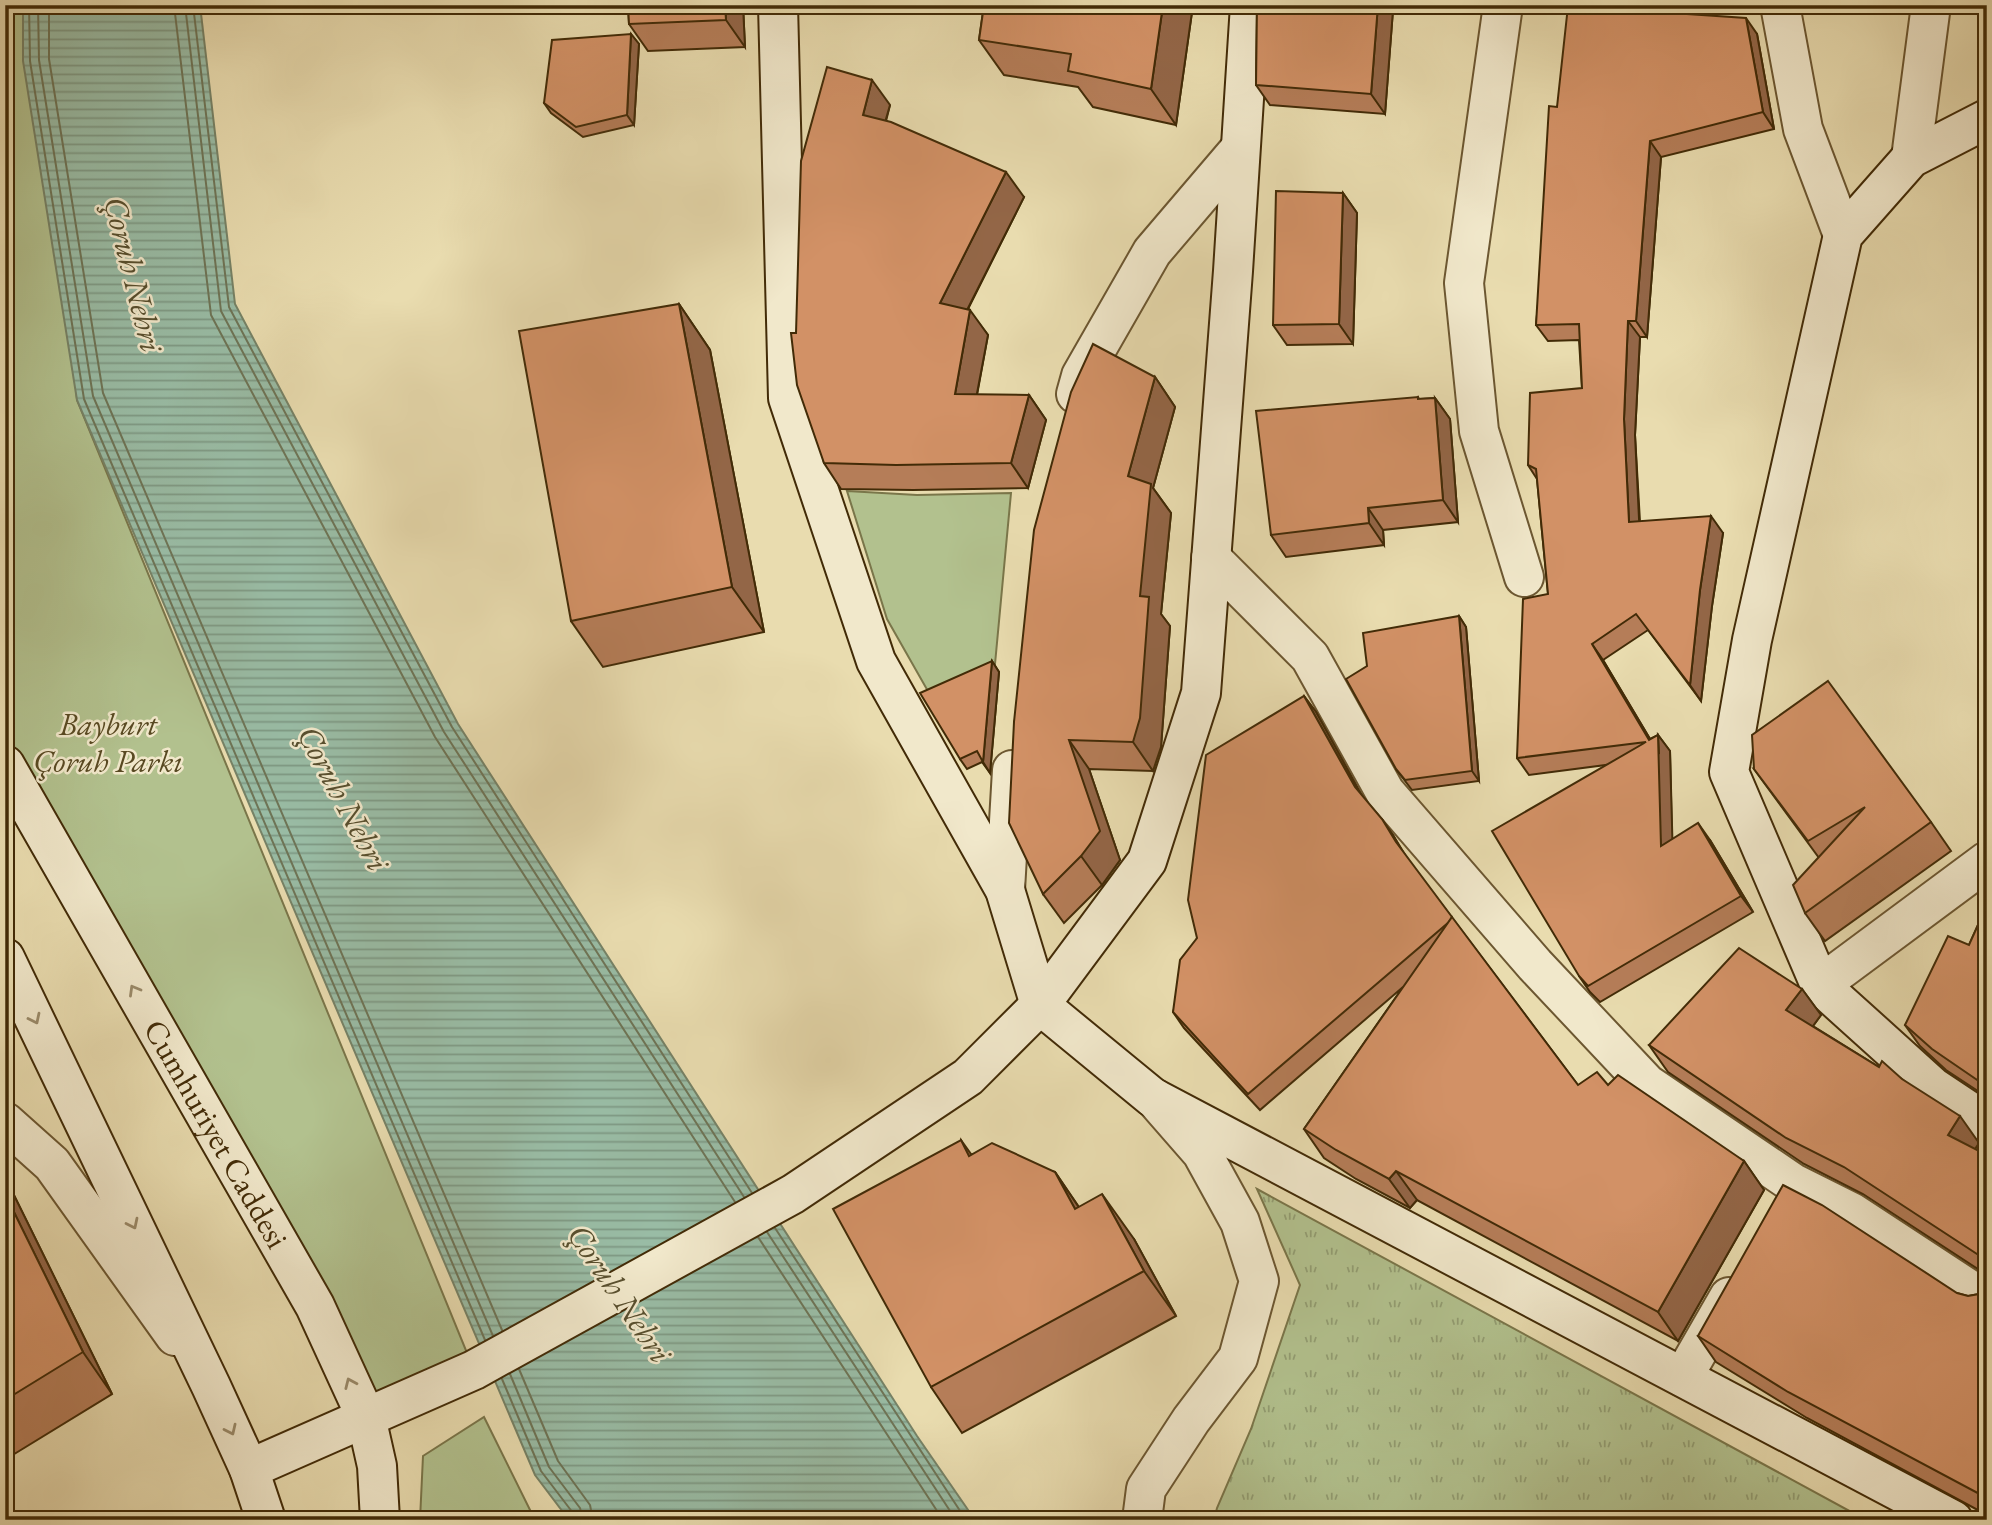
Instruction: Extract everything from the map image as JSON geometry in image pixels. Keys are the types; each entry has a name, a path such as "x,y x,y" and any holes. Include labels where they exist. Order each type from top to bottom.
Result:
{"street":[{"path":"778,5 788,398 876,661 1005,890 1040,1005 1152,1097 1202,1153 1240,1222 1259,1281 1238,1358 1191,1420 1146,1489 1142,1520"},
{"path":"249,1469 474,1370 793,1194 968,1077 1040,1005 1147,861 1201,693 1250,5"},
{"path":"1503,5 1464,283 1479,431 1524,577"},
{"path":"1780,5 1802,129 1843,235"},
{"path":"1911,158 1931,5"},
{"path":"1987,119 1911,158 1843,235 1752,640 1729,772 1820,985 1933,1087 1987,1123"},
{"path":"1067,427 1080,376 1152,252 1240,150"},
{"path":"1211,558 1310,657 1385,792 1554,985 1647,1084 1786,1195 1851,1212 1987,1301"},
{"path":"1005,890 1014,735"},
{"name":"Cumhuriyet Caddesi","path":"5,765 315,1306 366,1417 377,1466 380,1520"},
{"path":"1820,985 1987,861"},
{"path":"5,958 211,1386 249,1469 266,1520"},
{"path":"1152,1097 1952,1520"},
{"path":"5,1122 52,1164 211,1386"},
{"path":"1683,1377 1745,1268"}],"green space":[{"name":"Bayburt Çoruh Parkı","path":"5,5 39,5 77,400 474,1370 366,1417 5,766"},
{"path":"847,491 917,495 1011,493 995,664 929,693 887,619"},
{"path":"1257,1189 1866,1520 1214,1520 1251,1429 1300,1285"},
{"path":"484,1417 535,1520 420,1520 423,1456"}],"water":[{"name":"Çoruh Nehri","path":"23,5 200,5 235,304 458,724 917,1436 975,1520 569,1520 535,1475 77,400 23,61"}],"building":[{"path":"628,5 725,5 726,20 629,24"},
{"path":"984,5 1163,5 1151,89 1068,71 1071,54 979,40"},
{"path":"1257,5 1378,5 1371,94 1256,85"},
{"path":"1979,5 1987,5 1987,48 1984,49"},
{"path":"1568,6 1746,18 1763,112 1650,141 1636,321 1628,321 1624,419 1629,522 1711,516 1690,685 1636,614 1592,644 1649,740 1658,735 1661,846 1698,823 1741,896 1588,986 1579,976 1492,831 1646,742 1517,758 1523,599 1548,594 1536,469 1528,465 1530,393 1582,388 1579,324 1536,325 1549,106 1557,107"},
{"path":"631,34 627,115 576,127 544,103 552,40"},
{"path":"827,67 872,80 863,115 891,122 1006,172 940,303 970,310 955,394 1029,395 1011,463 824,463 797,385 791,333 796,333 801,161"},
{"path":"1276,191 1343,193 1339,324 1273,325"},
{"path":"679,304 732,587 571,621 519,331"},
{"path":"1093,344 1155,377 1128,476 1151,484 1140,596 1149,597 1140,718 1133,742 1069,740 1100,831 1081,856 1043,894 1009,823 1014,722 1034,530 1071,392"},
{"path":"1418,397 1435,398 1443,500 1368,508 1369,523 1271,535 1256,411"},
{"path":"1459,616 1472,771 1405,780 1396,769 1346,679 1367,666 1363,633"},
{"path":"992,661 983,762 977,751 960,759 920,693"},
{"path":"1828,681 1931,822 1805,913 1793,885 1865,807 1808,841 1754,769 1752,735"},
{"path":"1304,696 1355,787 1382,819 1452,917 1248,1094 1173,1012 1180,960 1197,938 1188,900 1206,755"},
{"path":"1987,905 1986,1086 1932,1049 1905,1025 1948,936 1969,945"},
{"path":"1452,917 1578,1085 1597,1072 1608,1085 1618,1075 1744,1161 1658,1312 1396,1171 1389,1179 1304,1129"},
{"path":"1739,948 1802,989 1786,1010 1879,1067 1882,1061 1902,1079 1960,1116 1948,1135 1987,1155 1987,1263 1844,1167 1786,1138 1649,1045"},
{"path":"961,1140 969,1156 992,1143 1055,1172 1075,1209 1102,1194 1144,1271 931,1387 833,1209"},
{"path":"1783,1185 1822,1205 1957,1293 1968,1296 1979,1294 1987,1286 1987,1498 1788,1392 1698,1336"},
{"path":"5,1194 83,1352 5,1400"}]}
